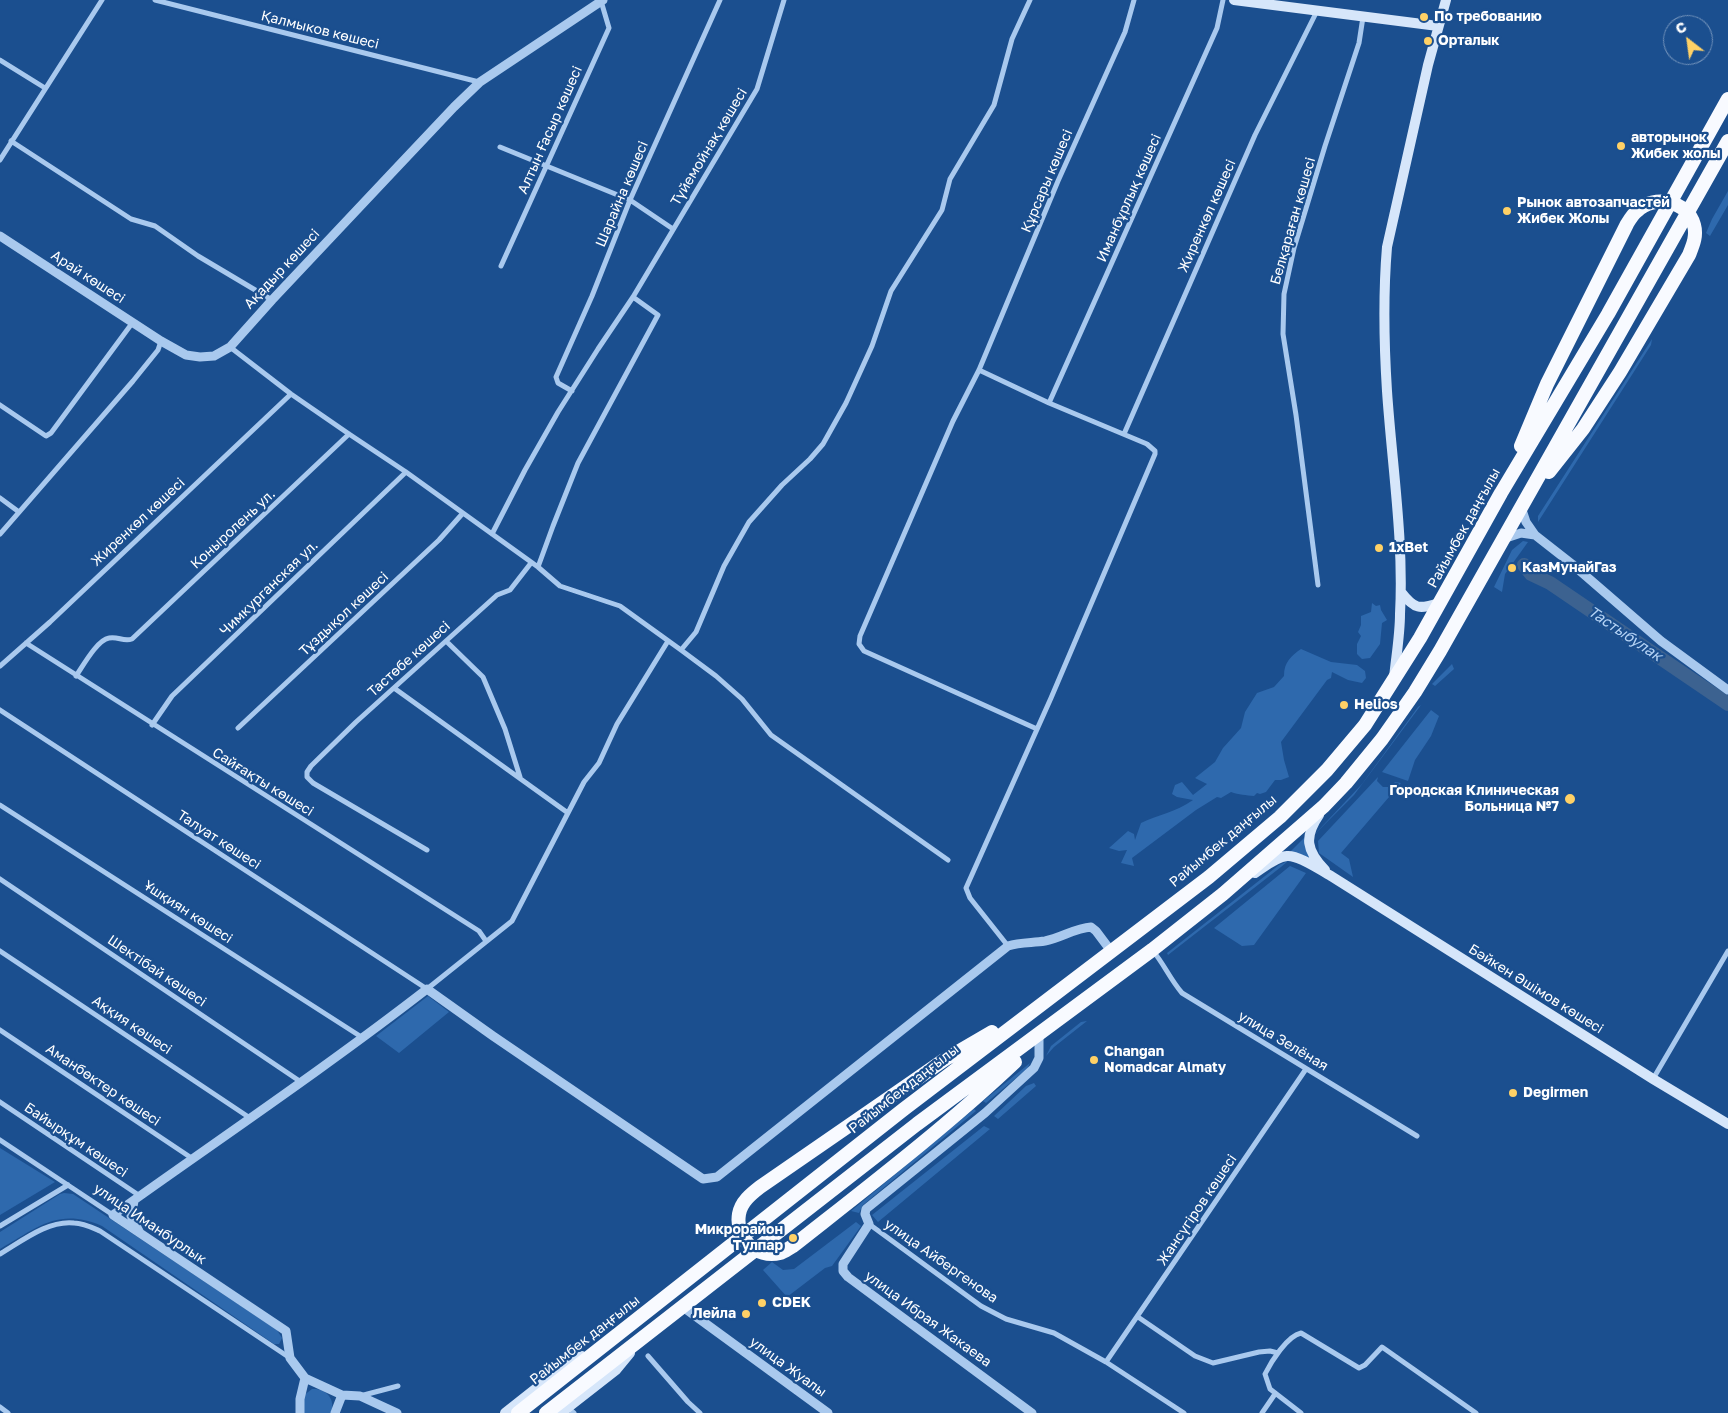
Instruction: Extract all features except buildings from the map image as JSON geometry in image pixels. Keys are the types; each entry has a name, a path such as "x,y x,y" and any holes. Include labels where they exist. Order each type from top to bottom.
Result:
{"highway":[{"name":"Райымбек даңғылы","path":"518,1413 904,1109 1209,877 1280,817 1327,770 1358,732 1393,682 1440,603 1501,493 1608,314 1728,99"},
{"path":"546,1413 917,1124 1152,950 1223,894 1324,806 1382,739 1415,692 1440,651 1728,141"},
{"path":"1501,493 1547,384 1627,224 1637,210 1651,202 1664,201 1679,205 1690,216 1694,226 1694,242 1689,255 1635,347 1583,429 1521,507"},
{"path":"1045,1001 944,1060 760,1187 746,1199 739,1213 738,1225 744,1240 753,1249 766,1254 781,1253 794,1246 974,1100 1059,1020"}],"main road":[{"path":"1234,0 1263,2 1438,26"},
{"path":"1393,682 1401,592 1397,500 1386,374 1385,272 1387,247 1394,215 1438,26 1446,0"},
{"path":"1401,592 1410,604 1417,607 1426,607 1440,603"},
{"path":"1324,806 1311,826 1308,836 1309,846 1318,863 1331,876"},
{"path":"1223,894 1274,861 1287,856 1297,858 1331,876"},
{"name":"Бәйкен Әшімов көшесі","path":"1331,876 1653,1079 1728,1124"},
{"path":"568,1411 616,1370 638,1342"},
{"path":"505,1413 567,1364 604,1346"}],"street":[{"path":"0,160 102,0"},
{"name":"Қалмыков көшесі","path":"155,0 480,82"},
{"name":"Шарайна көшесі","path":"572,391 558,383 556,377 592,296 630,200 720,0"},
{"name":"Түйемойнақ көшесі","path":"492,534 558,412 633,297 757,89 784,0"},
{"path":"681,650 696,632 724,566 749,522 782,485 823,444 846,402 872,346 891,291 942,210 950,179 994,105 1012,39 1030,0"},
{"name":"Құрсары көшесі","path":"1037,729 864,651 859,644 860,636 953,421 979,370 1058,181 1125,32 1134,0"},
{"name":"Иманбұрлық көшесі","path":"1049,403 1217,28 1223,0"},
{"name":"Ақадыр көшесі","path":"161,341 186,355 200,357 214,356 230,347 454,107 480,82 602,1"},
{"name":"Алтын Ғасыр көшесі","path":"501,266 609,28 602,1"},
{"name":"Жиренкөл көшесі","path":"1124,434 1255,135 1317,10"},
{"name":"Белқараған көшесі","path":"1318,585 1296,415 1283,334 1284,294 1294,248 1359,44 1364,16"},
{"path":"0,60 45,88"},
{"path":"11,141 131,219 155,226 198,256 272,300"},
{"path":"500,147 630,200 673,229"},
{"name":"Арай көшесі","path":"0,236 161,341"},
{"path":"538,568 578,463 658,314 633,297"},
{"path":"0,405 46,436 51,433 133,322"},
{"path":"0,534 133,381 158,350 161,341"},
{"path":"230,347 291,394 406,472 560,586 620,606 716,676 742,699 771,735 948,860"},
{"path":"979,370 1049,403 1147,444 1153,448 1155,454 1037,729 966,888 970,898 1008,946"},
{"name":"Жиренкөл көшесі","path":"0,666 50,622 291,394"},
{"name":"Коныролень ул.","path":"76,676 104,640 115,638 124,641 132,639 349,434"},
{"name":"Чимкурганская ул.","path":"152,725 179,690 406,472"},
{"path":"0,498 19,512"},
{"path":"1521,507 1526,522 1535,534 1661,641 1728,690"},
{"name":"Тұздықол көшесі","path":"238,728 439,540 463,513"},
{"path":"1503,539 1521,533 1535,534"},
{"name":"Тастөбе көшесі","path":"427,850 313,783 307,777 307,772 311,766 394,688 497,595 510,590 531,563"},
{"path":"446,641 483,677 505,729 520,778"},
{"path":"113,1215 363,1038 512,921 584,782 599,763 617,724 668,641"},
{"name":"Сайғақты көшесі","path":"26,643 152,725 479,931 486,941"},
{"path":"394,688 568,813"},
{"name":"Талуат көшесі","path":"0,710 427,989"},
{"name":"Ұшқиян көшесі","path":"0,805 363,1038"},
{"name":"Шектібай көшесі","path":"0,879 302,1082"},
{"path":"427,989 703,1179 717,1177 1008,946 1024,942 1044,941 1081,928 1092,927 1111,951"},
{"name":"улица Зелёная","path":"1152,950 1182,993 1417,1136"},
{"name":"Аққия көшесі","path":"0,951 251,1118"},
{"path":"1653,1079 1728,951"},
{"name":"Аманбөктер көшесі","path":"0,1030 193,1159"},
{"path":"974,1100 985,1114 1034,1068 1039,1058 1039,1038"},
{"name":"Жансүгіров көшесі","path":"1106,1362 1306,1069"},
{"name":"Байырқұм көшесі","path":"0,1102 137,1198"},
{"name":"улица Ибрая Жакаева","path":"985,1114 866,1209 865,1214 869,1224 843,1264 844,1271 848,1277 1032,1413"},
{"name":"улица Иманбурлык","path":"0,1140 286,1331 290,1358"},
{"path":"0,1226 68,1185"},
{"path":"137,1198 131,1216 141,1234"},
{"path":"0,1254 45,1228 73,1222 86,1225 100,1231 290,1358 305,1378 342,1395 360,1396 398,1386"},
{"name":"улица Айбергенова","path":"869,1224 981,1306 1006,1318 1054,1333 1106,1362 1184,1413"},
{"name":"улица Жуалы","path":"683,1308 828,1413"},
{"path":"1138,1317 1195,1356 1212,1363 1259,1352 1270,1351 1278,1353"},
{"path":"1301,1413 1270,1389 1265,1374 1278,1353 1296,1334 1301,1334 1359,1368 1365,1365 1382,1347 1476,1413"},
{"path":"648,1356 700,1413"},
{"path":"300,1413 300,1399 305,1378"},
{"path":"1262,1413 1276,1394"},
{"path":"335,1413 342,1395"},
{"path":"360,1396 397,1413"},
{"path":"0,1407 8,1413"}],"shaded area":[{"path":"1728,191 1728,205 1710,236 1706,233"},
{"path":"1652,339 1651,345 1538,522 1538,516"},
{"path":"1523,541 1528,542 1505,574 1502,592 1494,587 1512,550"},
{"path":"1372,603 1376,606 1380,605 1387,620 1382,623 1380,644 1370,658 1362,659 1357,654 1357,644 1361,636 1358,632 1361,625 1361,616 1371,612"},
{"path":"1301,649 1331,662 1357,665 1365,671 1366,678 1362,683 1348,680 1332,672 1331,678 1327,680 1281,742 1289,777 1275,780 1266,792 1257,793 1254,796 1231,792 1221,798 1217,797 1196,810 1132,858 1134,866 1121,863 1127,850 1119,851 1109,848 1128,831 1134,834 1135,840 1141,823 1180,808 1193,800 1177,797 1172,794 1175,785 1182,782 1193,795 1207,784 1195,778 1215,762 1223,748 1241,728 1245,712 1257,693 1274,687 1284,676 1285,667 1289,660"},
{"path":"1452,664 1454,669 1435,686 1432,684"},
{"path":"1421,705 1354,795 1313,836 1362,784"},
{"path":"1431,710 1439,716 1431,736 1415,760 1408,781 1382,772"},
{"path":"1378,777 1377,781 1383,787 1390,787 1395,782 1401,783 1341,853 1349,859 1353,877 1319,853 1318,841"},
{"path":"1305,837 1313,860 1289,853"},
{"path":"1288,861 1168,955 1167,953 1279,865"},
{"path":"1290,866 1306,873 1254,945 1242,946 1214,928"},
{"path":"428,996 449,1012 399,1053 376,1036"},
{"path":"1087,1021 1054,1047 1046,1056 1051,1046 1081,1022"},
{"path":"1030,1063 1027,1069 986,1103 983,1101"},
{"path":"1034,1083 1036,1086 998,1119 994,1116 1026,1086"},
{"path":"974,1109 976,1111 863,1205 859,1213 851,1211"},
{"path":"984,1126 990,1129 878,1222 872,1215"},
{"path":"0,1148 55,1182 0,1215"},
{"path":"64,1193 73,1194 277,1330 282,1338 279,1344 274,1344 102,1226 87,1221 60,1219 37,1227 0,1249 0,1232"},
{"path":"856,1222 861,1226 832,1266 825,1268 787,1297 763,1270 772,1262 783,1270 794,1269"},
{"path":"312,1389 322,1390 329,1395 332,1403 331,1413 301,1413 303,1396"}],"waterway":[{"name":"Тастыбулак","path":"1524,565 1531,574 1550,583 1728,704"}],"place":[{"name":"По требованию","path":"1424,17"},
{"name":"Орталык","path":"1428,41"},
{"name":"авторынок Жибек жолы","path":"1621,146"},
{"name":"Рынок автозапчастей Жибек Жолы","path":"1507,211"},
{"name":"1xBet","path":"1379,548"},
{"name":"КазМунайГаз","path":"1512,568"},
{"name":"Helios","path":"1344,705"},
{"name":"Городская Клиническая Больница №7","path":"1570,799"},
{"name":"Changan Nomadcar Almaty","path":"1094,1060"},
{"name":"Degirmen","path":"1513,1093"},
{"name":"Микрорайон Тулпар","path":"793,1238"},
{"name":"CDEK","path":"762,1303"},
{"name":"Лейла","path":"746,1314"}]}
